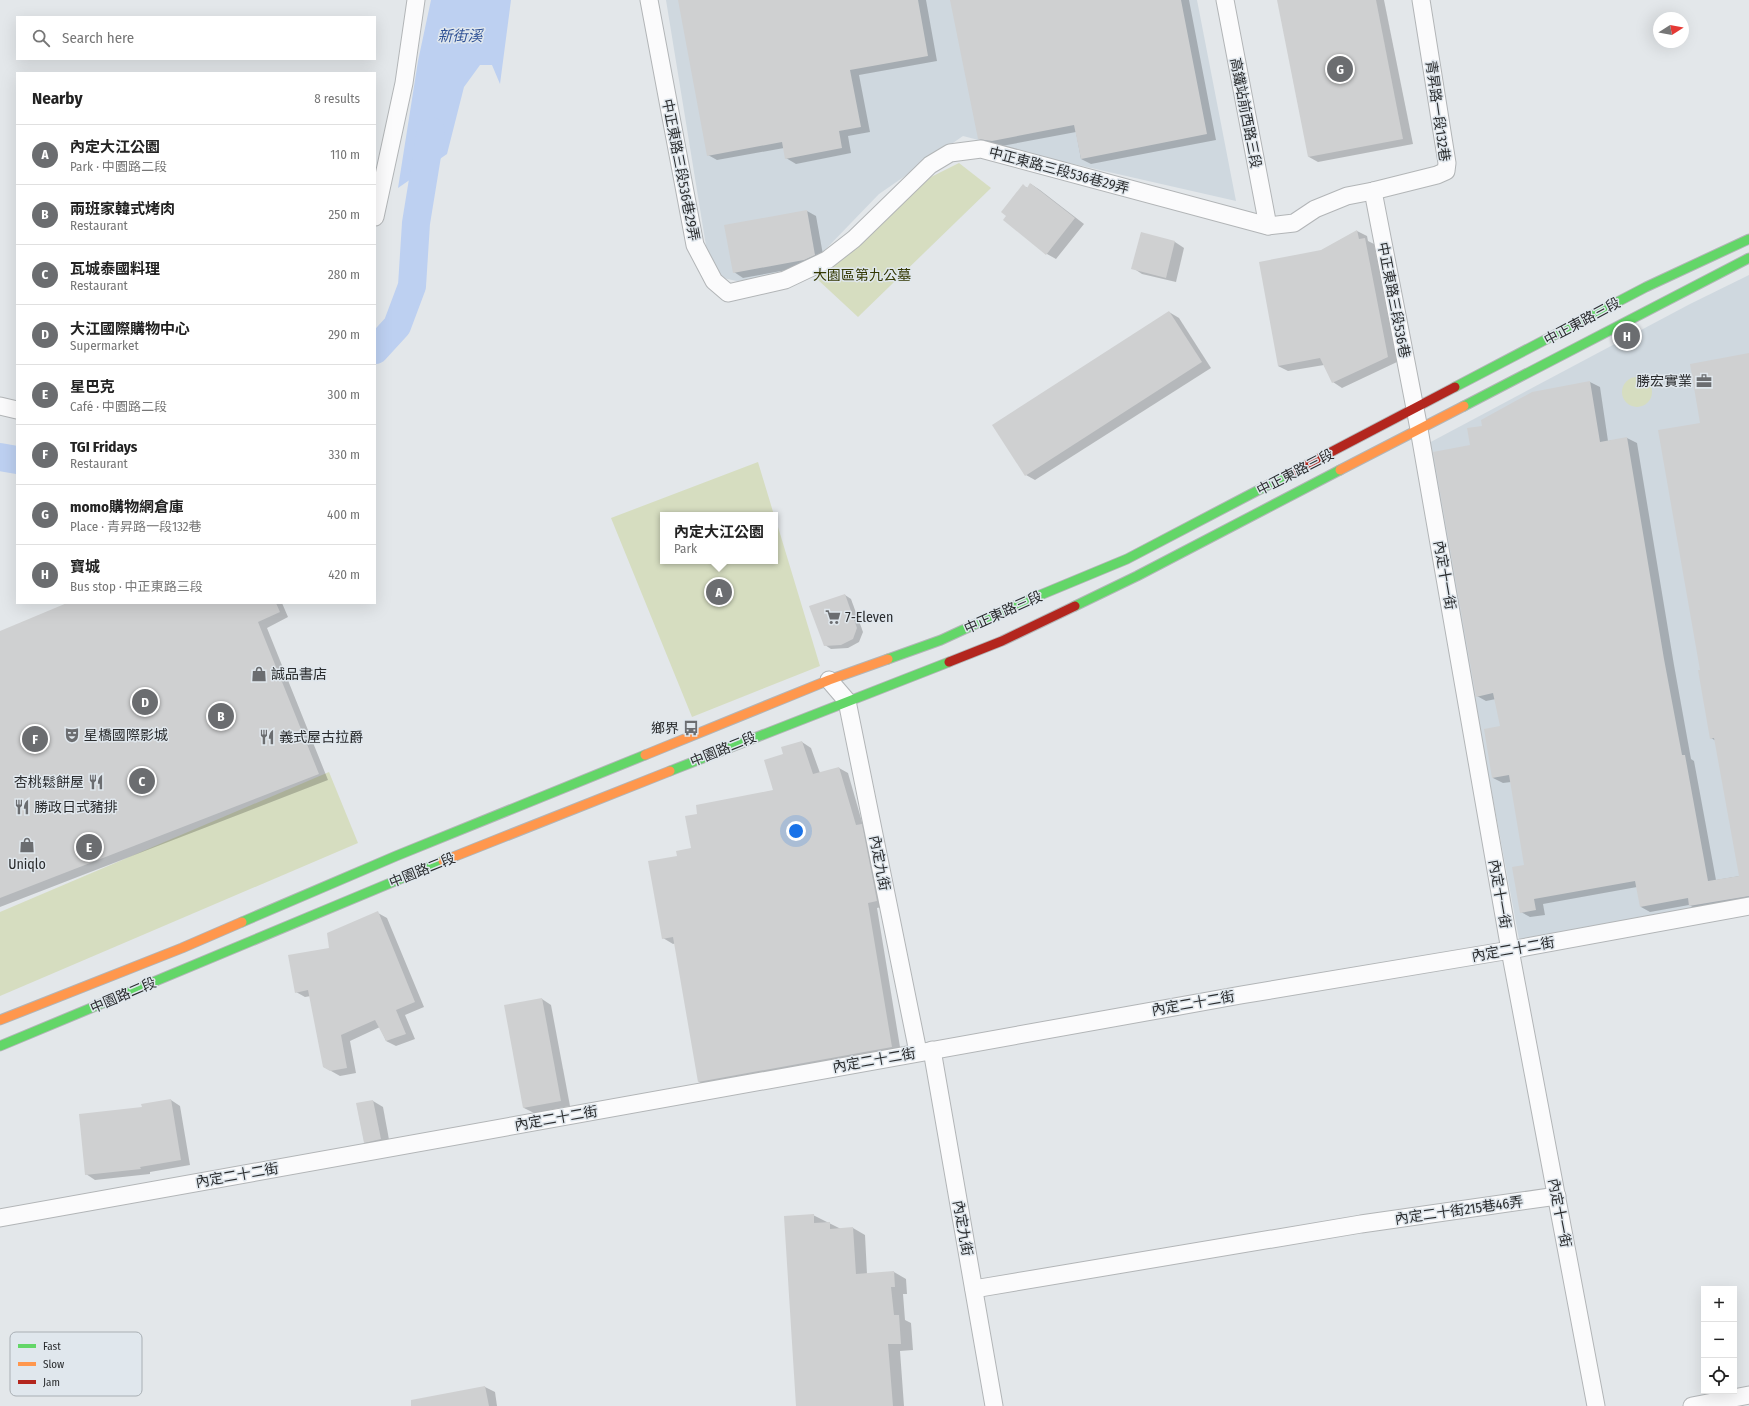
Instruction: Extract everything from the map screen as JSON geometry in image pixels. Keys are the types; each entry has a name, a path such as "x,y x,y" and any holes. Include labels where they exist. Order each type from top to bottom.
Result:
{"main road":[{"name":"中正東路三段","path":"829,680 941,640 1020,603 1127,559 1646,287 1749,239"},
{"name":"中正東路三段","path":"847,701 1002,641 1137,576 1749,258"},
{"name":"中園路二段","path":"0,1020 182,948 396,856 829,680"},
{"name":"中園路二段","path":"0,1046 411,874 847,701"}],"street":[{"path":"376,215 404,83 416,0"},
{"name":"中正東路三段536巷29弄","path":"649,0 696,245 714,281 728,293 785,280 827,260 854,239 930,165 950,153 981,149 1268,226 1294,223 1315,209 1347,196 1373,191"},
{"name":"高鐵站前西路三段","path":"1225,0 1268,226"},
{"name":"青昇路一段132巷","path":"1373,191 1437,175 1446,170 1447,163 1421,0"},
{"name":"中正東路三段536巷","path":"1373,191 1419,429"},
{"path":"0,406 16,410"},
{"name":"內定十一街","path":"1419,429 1510,950 1596,1406"},
{"name":"內定九街","path":"829,680 847,701 925,1051 974,1289 994,1406"},
{"name":"內定二十二街","path":"0,1218 1241,994 1510,950 1749,906"},
{"name":"內定二十街215巷46弄","path":"974,1289 1361,1224 1557,1196"},
{"path":"1692,1406 1749,1395"}],"shaded area":[{"path":"666,0 1197,0 1236,201 1056,160 963,136 879,194 822,253 801,267 741,282 723,278 708,258"},
{"path":"1749,275 1749,898 1519,939 1427,444 1690,304"}],"green space":[{"name":"大園區第九公墓","path":"959,163 991,188 858,317 816,278 931,177"},
{"path":"1637,377 1647,382 1652,392 1647,402 1637,407 1627,402 1622,392 1627,382"},
{"path":"758,462 773,512 660,512 660,564 778,564 778,527 820,666 692,717 611,518"},
{"path":"329,772 358,843 0,996 0,912"}],"water":[{"name":"新街溪","path":"431,0 511,0 500,84 492,65 480,65 464,87 447,154 398,188 418,61"}],"building":[{"path":"678,0 918,0 928,56 850,70 861,127 839,131 842,148 785,159 782,142 707,156"},
{"path":"950,0 1181,0 1207,134 1081,159 1074,125 992,141 978,139"},
{"path":"1277,0 1376,0 1403,139 1308,157"},
{"path":"1030,183 1075,218 1046,255 1003,220 1006,216 1001,212 1023,184 1027,188"},
{"path":"807,210 815,255 804,260 733,273 724,225"},
{"path":"1357,230 1359,239 1365,238 1388,357 1332,383 1320,358 1278,366 1259,262 1321,250"},
{"path":"1141,232 1175,241 1166,278 1131,269"},
{"path":"1169,311 1202,362 1025,476 992,425"},
{"path":"1749,353 1749,896 1689,906 1688,898 1640,907 1635,881 1534,899 1536,910 1520,913 1512,867 1524,865 1509,775 1492,778 1484,729 1500,726 1493,693 1476,697 1433,452 1470,445 1467,428 1482,426 1481,420 1532,392 1590,381 1600,442 1627,437 1664,659 1682,755 1685,755 1708,881 1739,876 1714,738 1710,739 1698,670 1700,670 1658,430 1700,423 1690,364"},
{"name":"7-Eleven","path":"845,594 857,628 853,639 841,645 824,646 809,606"},
{"path":"65,604 276,604 280,612 258,622 319,774 0,898 0,631"},
{"path":"802,741 813,774 839,767 856,825 862,824 877,901 868,903 892,1047 698,1082 673,937 662,939 648,861 677,856 676,851 691,848 685,816 697,814 696,805 773,790 764,760 783,754 781,747"},
{"path":"378,911 415,1002 396,1010 406,1034 386,1041 375,1020 341,1035 347,1068 330,1071 323,1067 308,990 295,993 288,955 329,948 327,933"},
{"path":"542,998 561,1101 523,1108 504,1005"},
{"path":"171,1099 181,1160 140,1167 141,1169 85,1175 79,1114 142,1107 141,1104"},
{"path":"373,1100 381,1139 364,1143 356,1103"},
{"path":"814,1214 814,1223 830,1222 830,1229 853,1227 856,1274 894,1271 895,1287 891,1287 894,1315 899,1315 901,1344 888,1344 893,1406 796,1406 784,1216"},
{"path":"485,1386 489,1406 411,1406 411,1400"}],"waterway":[{"name":"新街溪","path":"376,349 397,326 412,286 416,223 431,131"},
{"name":"新街溪","path":"0,457 16,460"}],"traffic: fast":[{"path":"1455,387 1646,287 1749,239"},
{"path":"1464,406 1749,258"},
{"path":"1075,606 1137,576 1340,470"},
{"path":"888,659 941,640 1021,603 1127,559 1291,473"},
{"path":"670,771 949,662"},
{"path":"242,922 396,856 645,755"},
{"path":"0,1046 443,861"}],"traffic: slow":[{"path":"1340,470 1464,406"},
{"path":"645,755 829,680 888,659"},
{"path":"443,861 670,771"},
{"path":"0,1020 182,948 242,922"}],"traffic: jam":[{"path":"1291,473 1455,387"},
{"path":"949,662 1002,641 1075,606"}],"place":[{"name":"momo購物網倉庫","path":"1340,69"},
{"name":"寶城","path":"1627,336"},
{"name":"勝宏實業","path":"1704,381"},
{"name":"內定大江公園","path":"719,592"},
{"name":"7-Eleven","path":"833,617"},
{"name":"誠品書店","path":"259,674"},
{"name":"大江國際購物中心","path":"145,702"},
{"name":"兩班家韓式烤肉","path":"221,716"},
{"name":"鄉界","path":"691,728"},
{"name":"星橋國際影城","path":"72,735"},
{"name":"義式屋古拉爵","path":"267,737"},
{"name":"TGI Fridays","path":"35,739"},
{"name":"瓦城泰國料理","path":"142,781"},
{"name":"杏桃鬆餅屋","path":"96,782"},
{"name":"勝政日式豬排","path":"22,807"},
{"name":"Uniqlo","path":"27,845"},
{"name":"星巴克","path":"89,847"}]}
